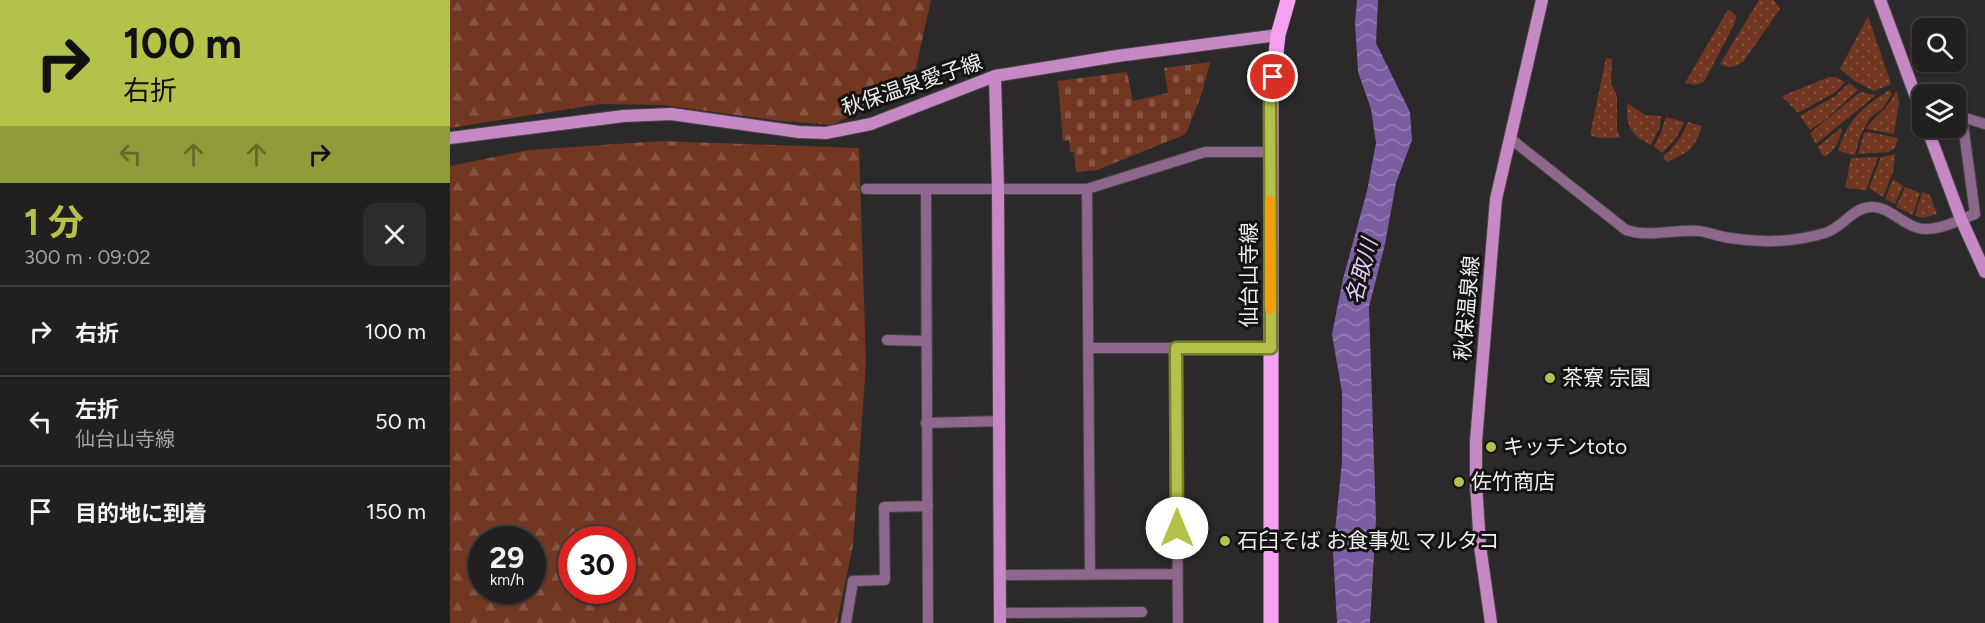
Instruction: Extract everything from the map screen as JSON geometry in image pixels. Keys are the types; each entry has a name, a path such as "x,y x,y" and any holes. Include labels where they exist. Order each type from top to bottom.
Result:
{"main road":[{"name":"仙台山寺線","path":"1271,623 1270,99 1278,35 1288,0"},
{"name":"秋保温泉線","path":"1491,623 1480,546 1476,441 1496,199 1542,0"},
{"path":"1880,0 1912,86"},
{"name":"秋保温泉愛子線","path":"450,138 624,116 671,114 799,132 826,133 871,124 995,76 1117,56 1278,35"},
{"path":"995,76 998,189 1000,618"},
{"path":"1931,138 1961,219 1985,272"}],"street":[{"path":"1511,139 1626,230 1637,234 1700,231 1730,238 1787,241 1827,232 1857,211 1875,206 1918,228 1931,229 1975,214 1962,117 1985,124"},
{"path":"866,189 1087,189 1205,152 1270,152"},
{"path":"927,189 928,623"},
{"path":"1087,189 1090,574"},
{"path":"887,340 926,341"},
{"path":"1088,348 1271,348"},
{"path":"1176,348 1178,623"},
{"path":"926,423 1000,421"},
{"path":"846,623 853,581 885,580 884,507 928,506"},
{"path":"1000,575 1177,574"},
{"path":"1000,618 1142,612"}],"green space":[{"path":"450,0 931,0 916,68 871,104 833,125 781,121 663,105 600,104 450,128"},
{"path":"1759,0 1774,0 1780,9 1743,62 1732,67 1720,64"},
{"path":"1730,10 1736,16 1735,23 1704,82 1695,85 1685,83 1727,11"},
{"path":"1868,16 1891,84 1874,91 1856,82 1840,69"},
{"path":"1606,58 1612,59 1611,83 1617,96 1617,130 1620,137 1590,135"},
{"path":"1210,62 1202,93 1186,134 1097,170 1076,172 1074,152 1070,152 1069,140 1063,141 1058,81 1127,72 1133,101 1168,93 1164,68"},
{"path":"1829,77 1836,77 1845,82 1836,92 1798,113 1782,96"},
{"path":"1849,83 1858,90 1810,130 1800,116 1835,96"},
{"path":"1889,90 1892,94 1883,108 1870,118 1860,136 1855,155 1838,151 1847,130 1857,115"},
{"path":"1860,92 1876,95 1816,144 1810,133"},
{"path":"1897,92 1899,102 1894,134 1866,129 1890,103"},
{"path":"1629,104 1645,115 1661,116 1660,127 1651,145 1631,130 1627,113"},
{"path":"1666,117 1684,122 1675,139 1662,153 1654,146"},
{"path":"1688,122 1702,126 1696,140 1686,153 1667,162 1663,156 1678,141"},
{"path":"1841,128 1836,145 1824,157 1817,147"},
{"path":"1864,133 1898,138 1895,148 1888,152 1858,154"},
{"path":"661,141 859,148 866,363 853,545 837,623 450,623 450,166 529,150"},
{"path":"1895,154 1893,172 1883,197 1869,188 1881,157"},
{"path":"1878,157 1866,190 1845,188 1851,158"},
{"path":"1893,179 1903,186 1895,204 1885,199"},
{"path":"1905,187 1920,193 1913,215 1896,207"},
{"path":"1922,192 1930,195 1937,214 1923,218 1915,216"}],"water":[{"name":"名取川","path":"1357,0 1378,0 1376,43 1410,112 1412,140 1396,183 1385,244 1369,307 1376,520 1370,623 1337,623 1333,552 1342,462 1342,392 1332,334 1343,279 1367,191 1376,143 1371,109 1358,72 1355,23"}],"slow traffic":[{"path":"1270,200 1270,309"}],"place":[{"name":"茶寮 宗園","path":"1550,378"},
{"name":"キッチンtoto","path":"1491,447"},
{"name":"佐竹商店","path":"1459,482"},
{"name":"石臼そば お食事処 マルタコ","path":"1225,541"}],"route":[{"path":"1177,528 1176,348 1271,348 1270,99 1273,77"}]}
